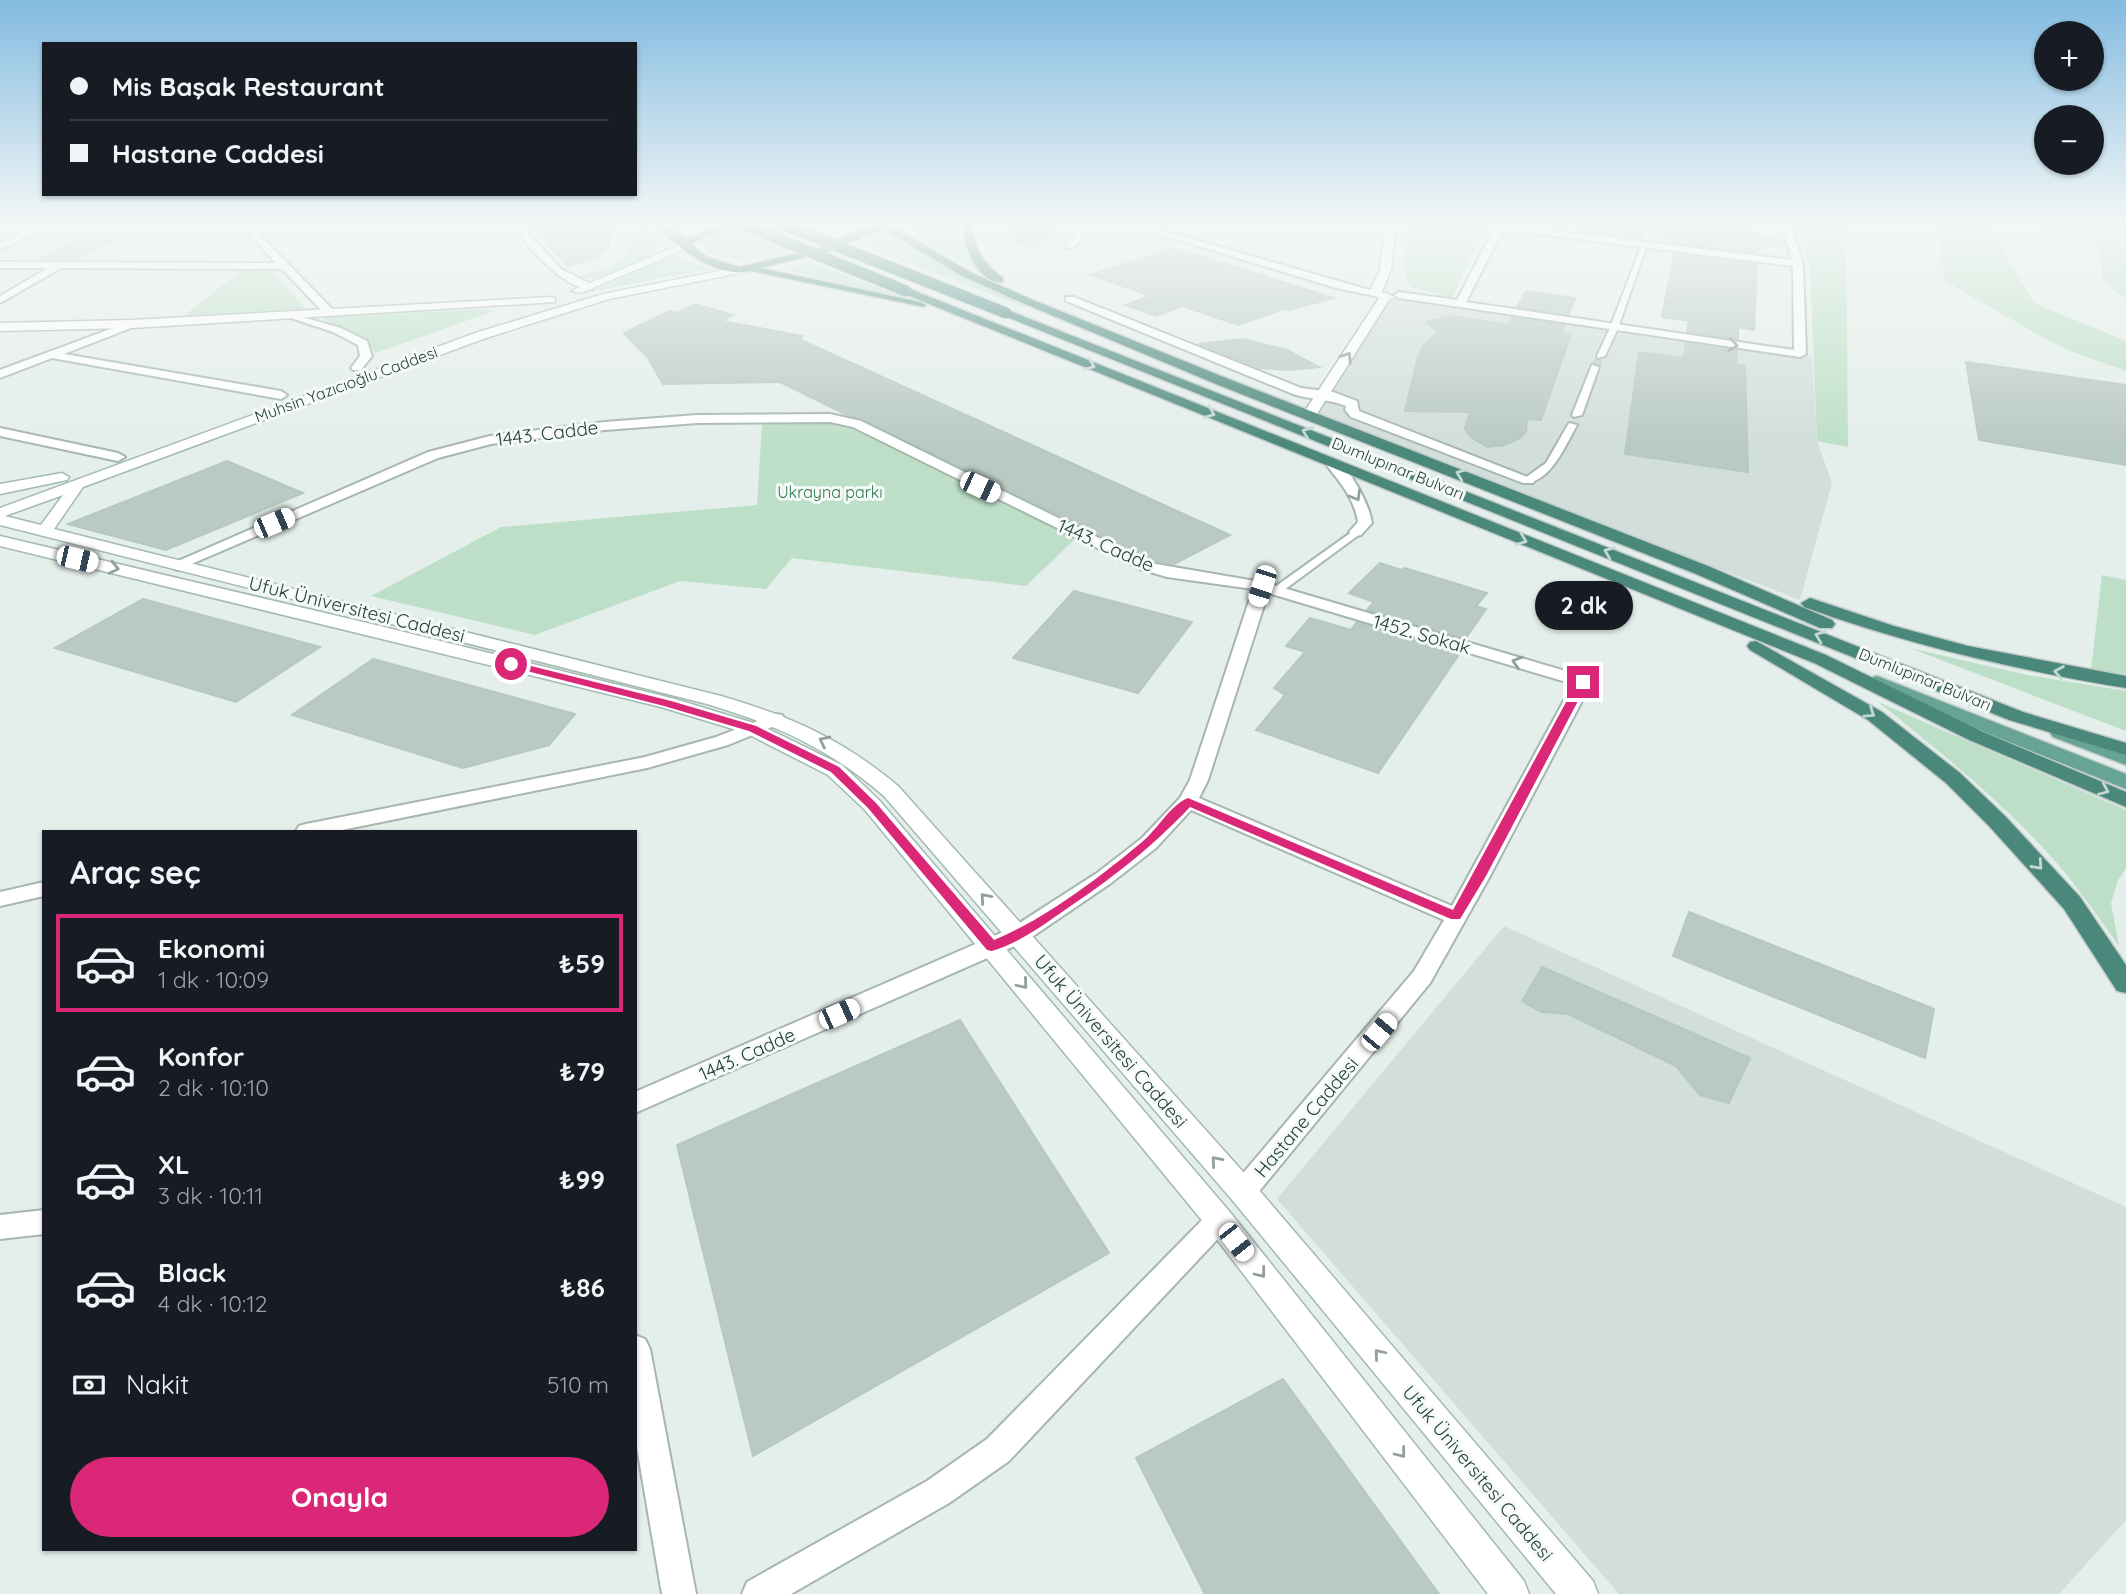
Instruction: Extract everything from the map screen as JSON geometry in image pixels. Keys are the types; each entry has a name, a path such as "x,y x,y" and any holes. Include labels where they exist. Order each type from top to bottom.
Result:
{"highway":[{"name":"Dumlupınar Bulvarı","path":"877,297 970,317"},
{"name":"Dumlupınar Bulvarı","path":"922,297 1820,659 1974,735 2126,800"},
{"name":"Dumlupınar Bulvarı","path":"967,297 2016,716 2126,749"},
{"path":"1019,297 1220,381 1703,570 1824,623 1929,680"},
{"path":"1023,297 1029,302"},
{"path":"1006,313 1220,381"},
{"path":"1523,501 1611,527 1898,634 1999,661 2126,682"},
{"path":"1661,595 1828,686 1875,716 1953,778 1997,821 2072,903 2126,984"}],"main road":[{"name":"Muhsin Yazıcıoğlu Caddesi","path":"0,499 356,368 559,297"},
{"name":"Muhsin Yazıcıoğlu Caddesi","path":"0,513 482,335 602,297"},
{"path":"1310,414 1383,297"},
{"path":"0,327 132,324 551,300"},
{"path":"0,489 62,477"},
{"path":"44,532 79,482"},
{"name":"Ufuk Üniversitesi Caddesi","path":"0,520 661,686 776,719 831,744 875,776 1018,935 1243,1192 1580,1594"},
{"name":"Ufuk Üniversitesi Caddesi","path":"1,542 393,634 668,704 753,729 835,770 872,805 1219,1220 1511,1594"},
{"path":"151,577 177,565"},
{"path":"1820,659 2126,782"},
{"path":"2016,716 2126,759"},
{"path":"1219,1220 1243,1192"}],"street":[{"path":"315,297 330,313"},
{"path":"1416,297 1800,354 1799,297"},
{"path":"1460,304 1463,297"},
{"path":"1601,356 1625,297"},
{"path":"1070,299 1297,391 1343,398 1353,404 1351,410 1355,414 1528,480 1550,465 1572,425"},
{"path":"292,315 346,333 363,343 366,356 356,368"},
{"path":"0,374 132,324"},
{"path":"52,355 281,396"},
{"path":"1577,415 1595,367"},
{"name":"1443. Cadde","path":"177,565 371,480 459,447 519,436 605,426 697,419 788,417 830,418 857,424 1145,566 1269,589 1199,780 1188,802 1149,843 1113,871 1018,935 637,1102"},
{"path":"0,432 118,457"},
{"path":"1269,589 1356,532 1365,523 1364,510 1354,490 1331,462"},
{"name":"1452. Sokak","path":"1269,589 1583,682"},
{"name":"Hastane Caddesi","path":"1243,1192 1412,992 1480,876 1583,682"},
{"path":"311,830 647,762 691,751 776,719"},
{"path":"1188,802 1456,916"},
{"path":"0,899 42,889"},
{"path":"759,1594 938,1492 998,1450 1219,1220"},
{"path":"0,1227 42,1223"},
{"path":"637,1360 679,1594"}],"shaded area":[{"path":"1385,297 1388,297 1812,356 1817,441 1832,483 1800,600 1611,527 1523,501 1310,414"},
{"path":"1504,926 2126,1207 2126,1520 2059,1594 1619,1594 1277,1199"}],"green space":[{"path":"207,297 296,297 306,309 184,316"},
{"path":"897,297 906,297 927,305"},
{"path":"999,297 1008,297 1030,309"},
{"path":"1811,297 1847,297 1848,447 1817,441"},
{"path":"1974,297 2031,297 2034,303 2126,341 2126,371 2070,351"},
{"path":"480,309 494,311 376,353 361,337 321,318"},
{"name":"Ukrayna parkı","path":"832,422 855,428 1072,534 1074,540 1026,586 792,558 766,589 680,581 535,635 371,596 501,527 757,505 762,425"},
{"path":"2102,575 2126,580 2126,674 2091,670"},
{"path":"1910,648 2027,675 2126,691 2126,731"},
{"path":"1878,702 2126,810 2126,869 2118,880 2111,903 2119,946 2066,874 2027,831 1965,774"}],"building":[{"path":"1147,297 1334,298 1284,309 1238,325 1182,306 1156,316 1125,305"},
{"path":"1522,297 1575,298 1569,314 1517,307"},
{"path":"1666,297 1755,297 1754,330 1738,327 1738,339 1687,332 1689,321 1662,317"},
{"path":"695,304 733,315 722,321 802,336 801,340 1230,535 1174,564 1151,560 862,419 847,415 780,382 663,384 648,358 624,333 669,311 678,313"},
{"path":"1450,316 1508,325 1512,317 1565,325 1561,333 1571,334 1541,420 1527,419 1526,432 1519,439 1504,445 1487,447 1471,437 1465,429 1470,412 1405,411 1417,360 1423,346 1438,332 1427,322"},
{"path":"1243,339 1287,350 1319,367 1290,370 1259,368 1199,344"},
{"path":"1686,343 1737,350 1736,365 1745,366 1748,472 1625,454 1639,352 1684,358"},
{"path":"1966,362 2126,385 2126,465 1979,440"},
{"path":"227,461 303,493 166,550 68,524"},
{"path":"1380,563 1487,593 1476,606 1486,609 1465,639 1367,610 1374,602 1349,593"},
{"path":"1074,591 1192,622 1138,693 1013,658"},
{"path":"143,599 320,647 236,702 55,648"},
{"path":"1310,618 1351,630 1357,622 1460,653 1378,773 1256,730 1285,695 1274,688 1305,652 1286,646"},
{"path":"373,659 575,714 549,745 463,768 292,715"},
{"path":"1689,912 1934,1009 1925,1058 1673,956"},
{"path":"1542,967 1750,1058 1729,1103 1700,1095 1676,1066 1568,1014 1541,1012 1522,1001"},
{"path":"960,1020 1109,1253 753,1456 677,1145"},
{"path":"1283,1379 1439,1594 1205,1594 1136,1458"}],"tunnel":[{"path":"1595,367 1601,356"}],"route":[{"path":"511,664 753,729 802,751 835,770 872,805 992,947 1018,935 1104,878 1149,843 1188,802 1342,865 1456,916 1583,682"}]}
